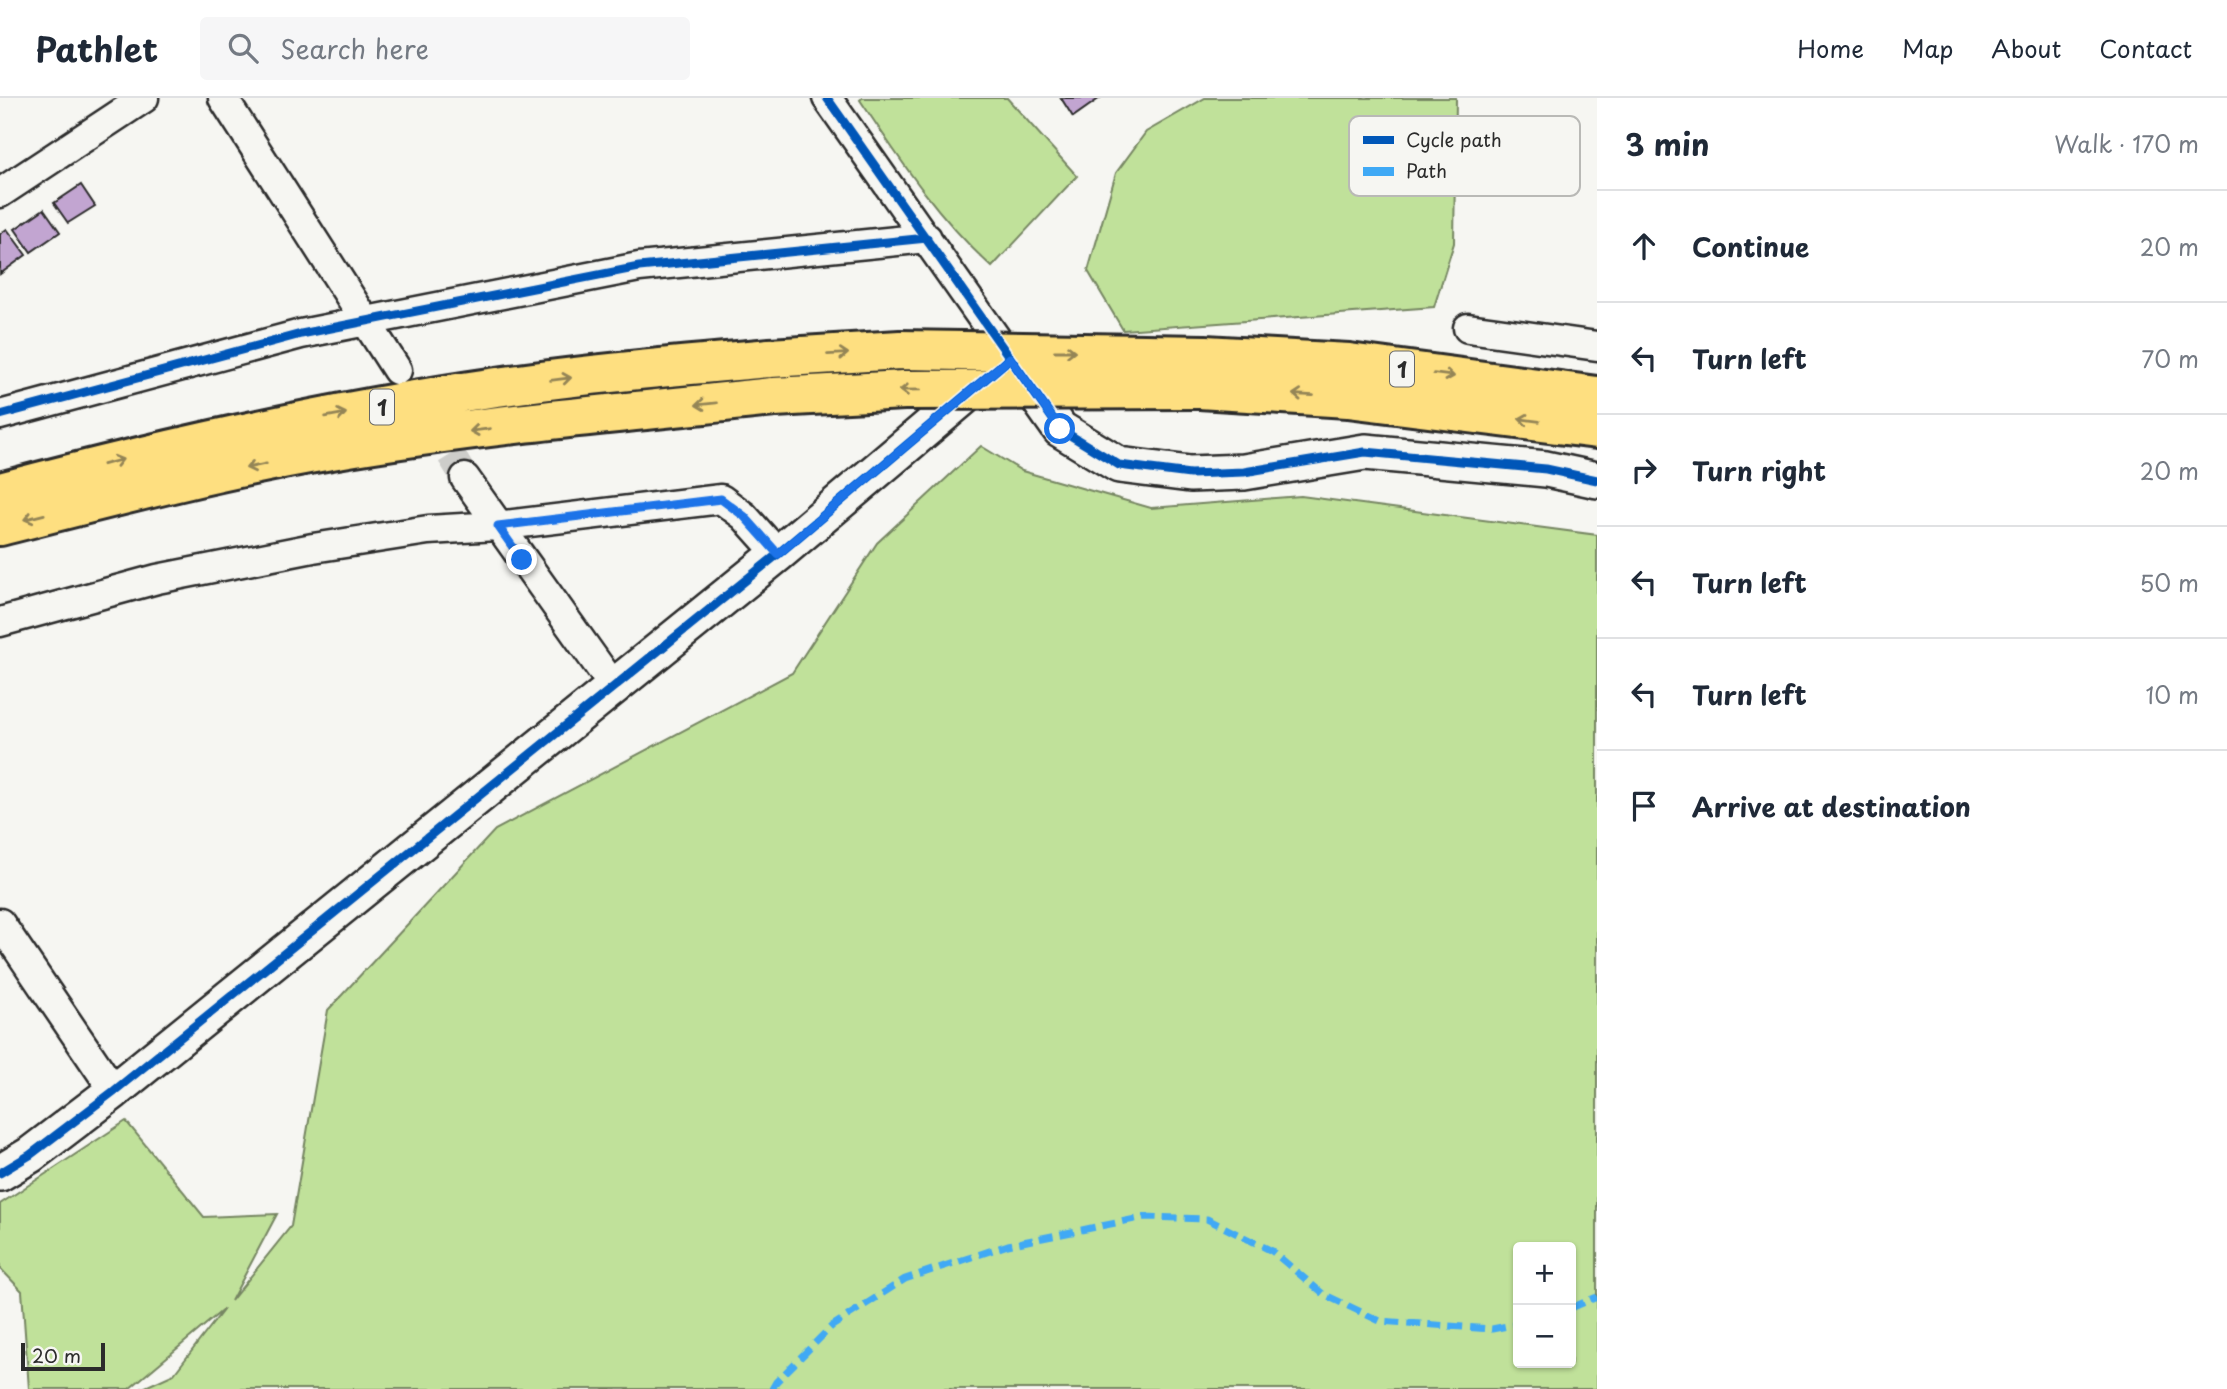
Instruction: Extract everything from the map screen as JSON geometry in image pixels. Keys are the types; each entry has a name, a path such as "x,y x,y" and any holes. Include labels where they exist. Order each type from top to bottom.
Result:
{"highway":[{"name":"1","path":"0,492 140,455 340,414 495,387 770,358 900,350 1202,372 1349,363 1597,396"},
{"path":"0,526 147,489 331,450 514,425 774,397 1202,372 1348,398 1597,429"}],"street":[{"path":"0,193 144,98"},
{"path":"223,98 397,370"},
{"path":"827,98 1060,429 1119,465 1190,474 1244,472 1365,452 1546,468 1597,480"},
{"path":"0,415 301,334 639,267 927,238"},
{"path":"1468,328 1597,346"},
{"path":"0,1173 30,1155 114,1091 778,554 1010,358"},
{"path":"465,478 614,687"},
{"path":"0,622 157,579 313,548 428,530 498,526 721,499 744,516 778,554"},
{"path":"0,923 114,1091"}],"green space":[{"path":"1007,98 1077,176 992,267 954,229 921,188 860,100"},
{"path":"1205,98 1456,98 1456,116 1349,116 1349,196 1455,196 1454,243 1434,307 1123,330 1088,271 1116,173 1146,132"},
{"path":"981,446 1022,471 1151,508 1301,496 1597,535 1597,1389 141,1389 174,1374 224,1309 129,1389 29,1389 22,1291 0,1268 0,1204 126,1121 204,1217 277,1214 231,1301 291,1226 328,1010 495,830 792,673 877,543"}],"building":[{"path":"1061,98 1100,98 1073,117"},
{"path":"81,185 95,206 68,223 54,203"},
{"path":"44,209 60,232 31,252 15,229"},
{"path":"7,229 26,255 0,274 0,234"}],"tunnel":[{"path":"429,419 465,478"}],"marked path":[{"path":"772,1389 832,1326 905,1279 1008,1245 1145,1217 1207,1219 1272,1251 1323,1294 1380,1321 1492,1329 1513,1325"},
{"path":"1576,1306 1597,1297"}],"cycle path":[{"path":"827,98 1060,429 1119,465 1190,474 1244,472 1365,452 1546,469 1597,480"},
{"path":"0,415 301,334 639,267 927,238"},
{"path":"0,1173 30,1155 114,1091 778,554 1010,358"}],"route":[{"path":"522,560 498,526 721,499 744,516 778,554 1010,358 1060,429"}]}
